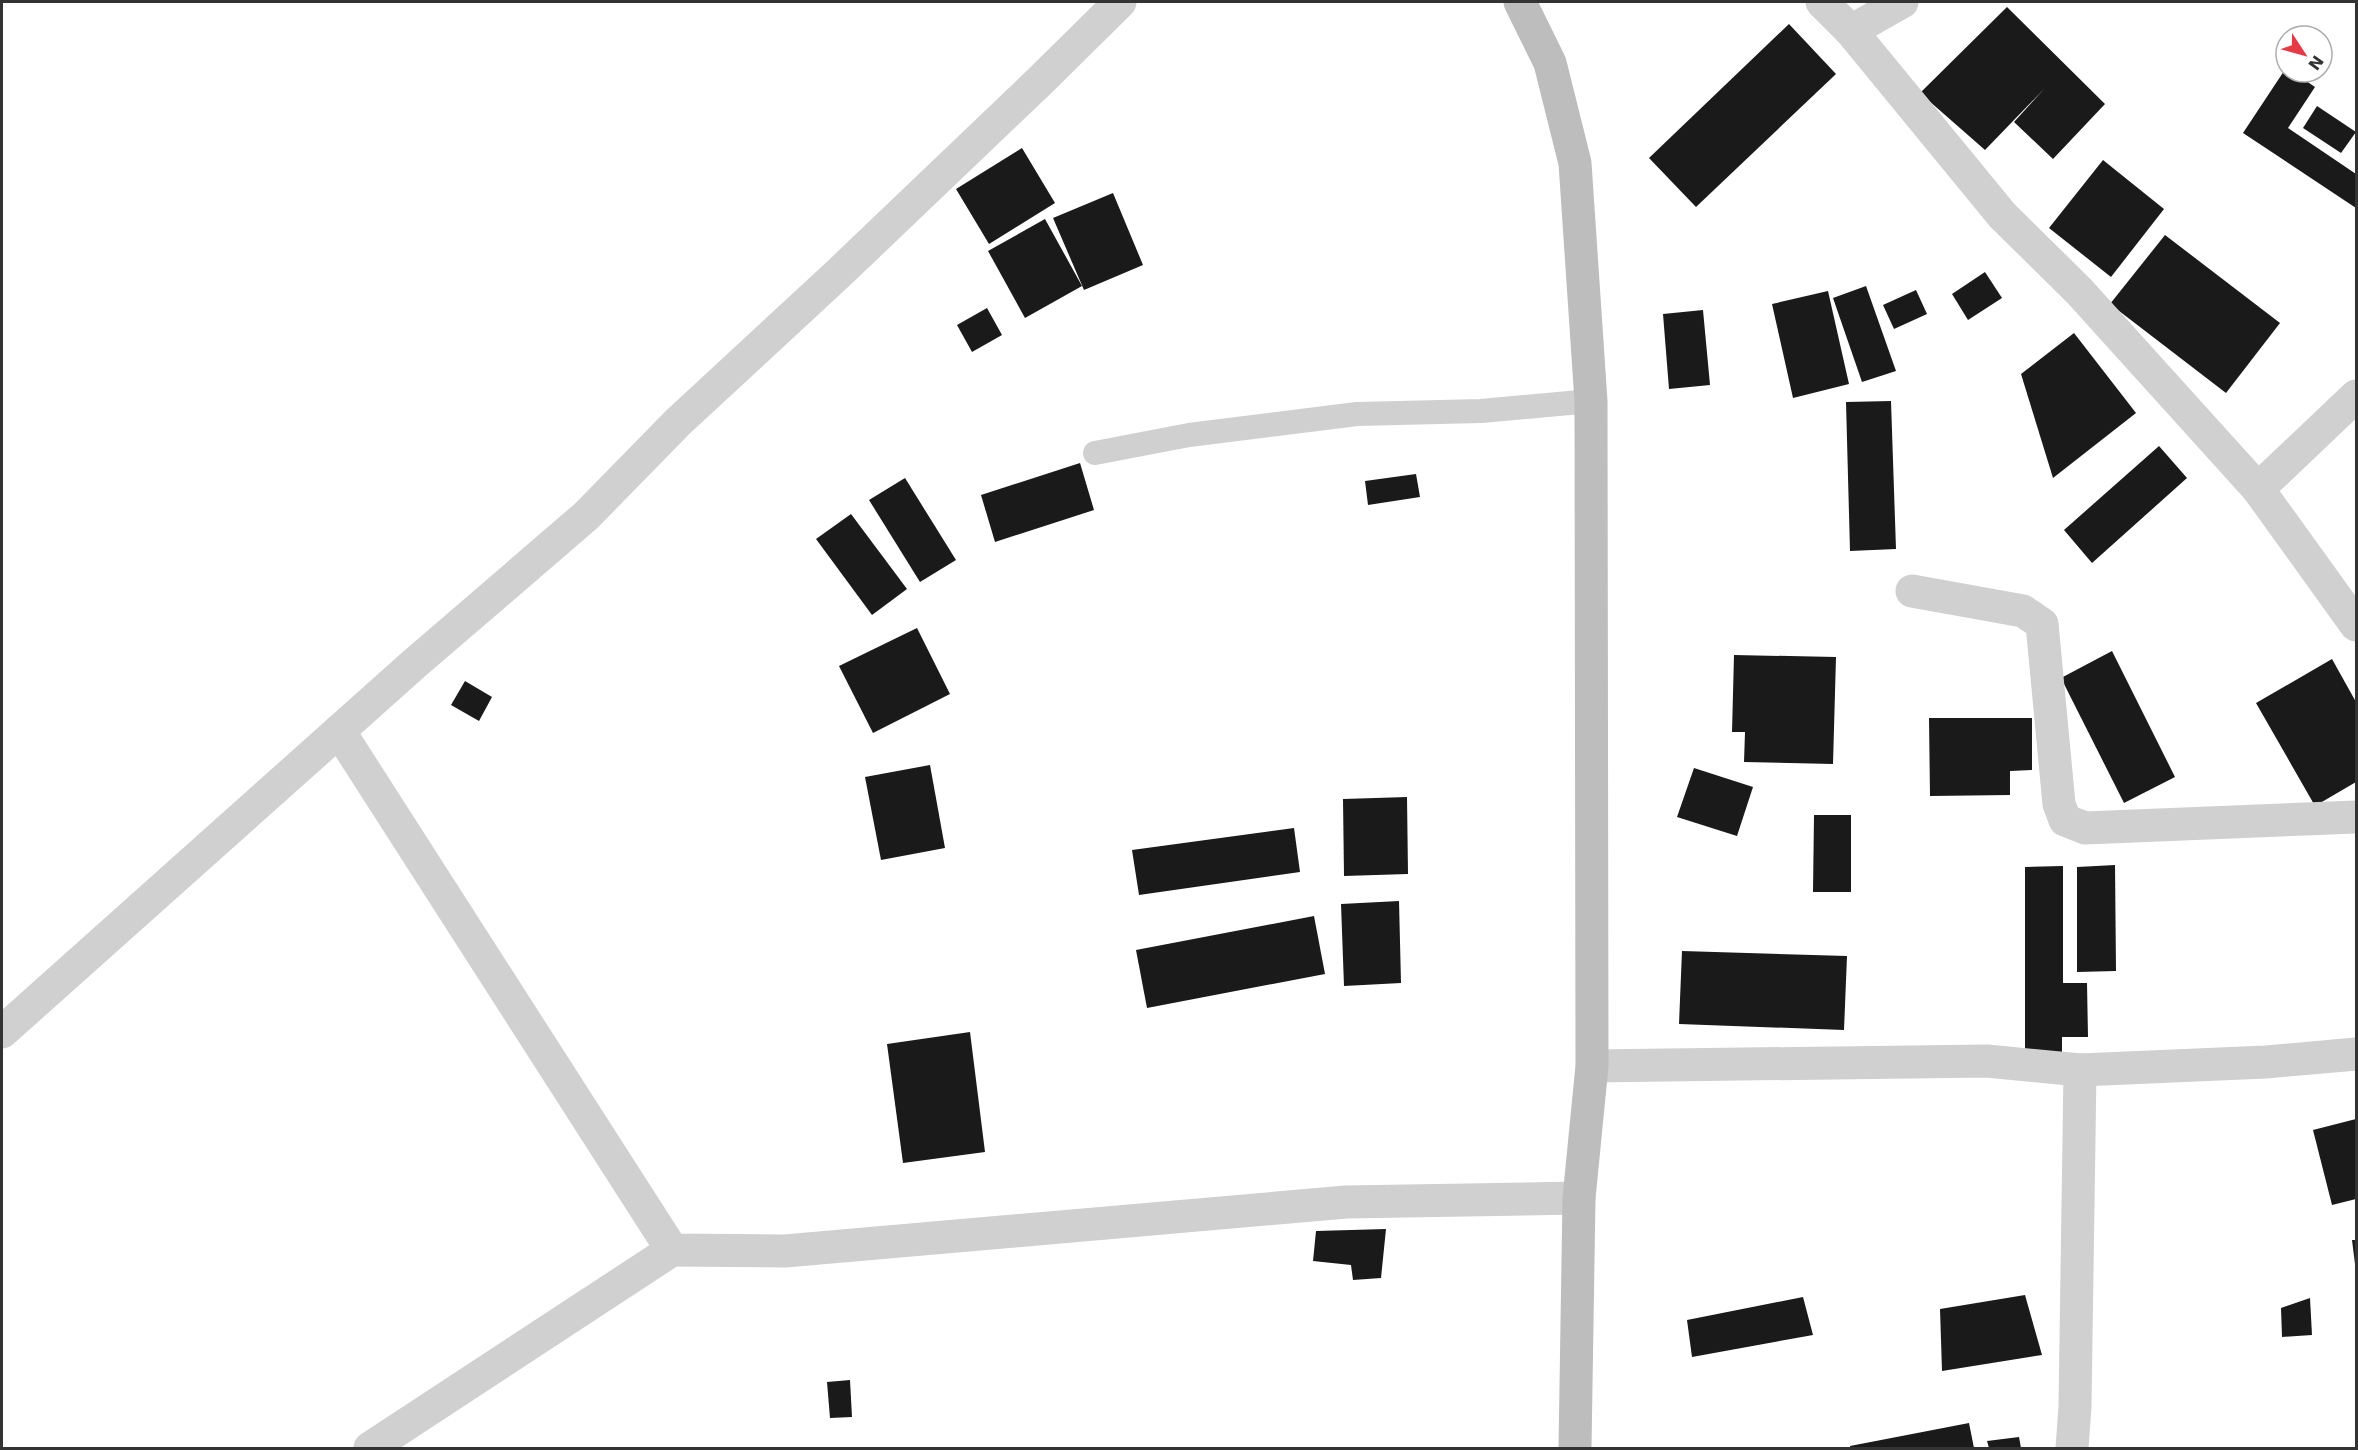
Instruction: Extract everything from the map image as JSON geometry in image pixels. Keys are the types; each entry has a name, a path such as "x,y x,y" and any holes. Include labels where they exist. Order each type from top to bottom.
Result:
{"street":[{"path":"2,1032 339,730 586,516 678,422 839,273 1120,2"},
{"path":"1520,2 1550,63 1575,163 1591,401 1592,1066 1579,1198 1575,1449"},
{"path":"1822,2 1851,31 2002,215 2079,291 2258,489 2356,625"},
{"path":"1851,31 1902,2"},
{"path":"2258,489 2356,396"},
{"path":"1912,591 2023,611 2042,624 2059,804 2065,820 2085,828 2356,818"},
{"path":"339,730 672,1250"},
{"path":"1592,1066 1987,1061 2080,1070 2266,1062 2356,1054"},
{"path":"2072,1449 2075,1407 2080,1070"},
{"path":"370,1449 672,1250 784,1251 1346,1202 1579,1198"}],"lane":[{"path":"1095,453 1189,435 1357,414 1481,411 1591,401"}],"building":[{"path":"2007,7 2105,104 2053,159 2014,122 2045,88 1985,150 1920,93"},
{"path":"1789,24 1836,74 1696,207 1649,158"},
{"path":"2275,84 2311,84 2315,87 2288,128 2356,174 2356,208 2243,133"},
{"path":"2317,106 2356,132 2341,153 2303,128"},
{"path":"1022,148 1055,203 989,244 956,189"},
{"path":"2103,160 2164,209 2111,277 2049,228"},
{"path":"1113,193 1143,265 1084,290 1053,218"},
{"path":"1045,219 1082,286 1025,318 988,251"},
{"path":"2165,235 2280,323 2226,393 2110,304"},
{"path":"1985,272 2002,298 1968,320 1952,294"},
{"path":"1866,286 1896,371 1862,382 1833,298"},
{"path":"1916,290 1927,314 1894,329 1883,305"},
{"path":"1828,291 1849,384 1793,398 1772,304"},
{"path":"987,308 1002,335 972,352 957,325"},
{"path":"1703,310 1710,385 1669,389 1663,314"},
{"path":"2074,333 2136,413 2053,478 2021,374"},
{"path":"1891,401 1896,549 1850,551 1846,402"},
{"path":"2159,446 2187,478 2092,563 2064,530"},
{"path":"1080,463 1094,510 995,542 981,495"},
{"path":"1416,474 1420,497 1368,505 1365,481"},
{"path":"905,478 956,560 920,582 869,500"},
{"path":"851,514 907,589 872,615 816,539"},
{"path":"917,628 950,694 873,733 839,666"},
{"path":"2112,651 2175,777 2124,803 2061,678"},
{"path":"1734,655 1836,657 1833,764 1744,762 1745,732 1732,732"},
{"path":"2332,659 2356,702 2356,782 2315,806 2256,703"},
{"path":"465,681 492,697 479,721 451,705"},
{"path":"1929,718 2032,718 2032,770 2010,771 2010,795 1930,796"},
{"path":"930,765 945,848 881,860 865,777"},
{"path":"1694,768 1753,787 1737,836 1677,817"},
{"path":"1407,797 1408,874 1344,876 1343,799"},
{"path":"1814,815 1851,815 1851,892 1813,892"},
{"path":"1294,828 1300,872 1139,895 1132,850"},
{"path":"2115,865 2116,971 2077,972 2077,867"},
{"path":"2063,866 2063,983 2087,983 2088,1037 2062,1037 2062,1055 2025,1055 2025,867"},
{"path":"1399,901 1401,983 1344,986 1341,904"},
{"path":"1314,916 1325,974 1147,1008 1136,950"},
{"path":"1682,951 1847,956 1844,1030 1679,1024"},
{"path":"970,1032 985,1152 903,1163 887,1044"},
{"path":"2356,1119 2356,1199 2332,1205 2313,1130"},
{"path":"1386,1229 1381,1278 1353,1280 1351,1265 1313,1261 1316,1231"},
{"path":"2352,1240 2356,1240 2355,1264"},
{"path":"2025,1295 2042,1355 1942,1371 1940,1309"},
{"path":"1803,1297 1813,1335 1692,1357 1687,1320"},
{"path":"2310,1298 2312,1335 2282,1337 2281,1308"},
{"path":"850,1380 852,1417 830,1418 827,1382"},
{"path":"1969,1423 1974,1448 1850,1448 1850,1446"},
{"path":"2019,1437 2021,1448 1989,1448 1987,1441"}]}
